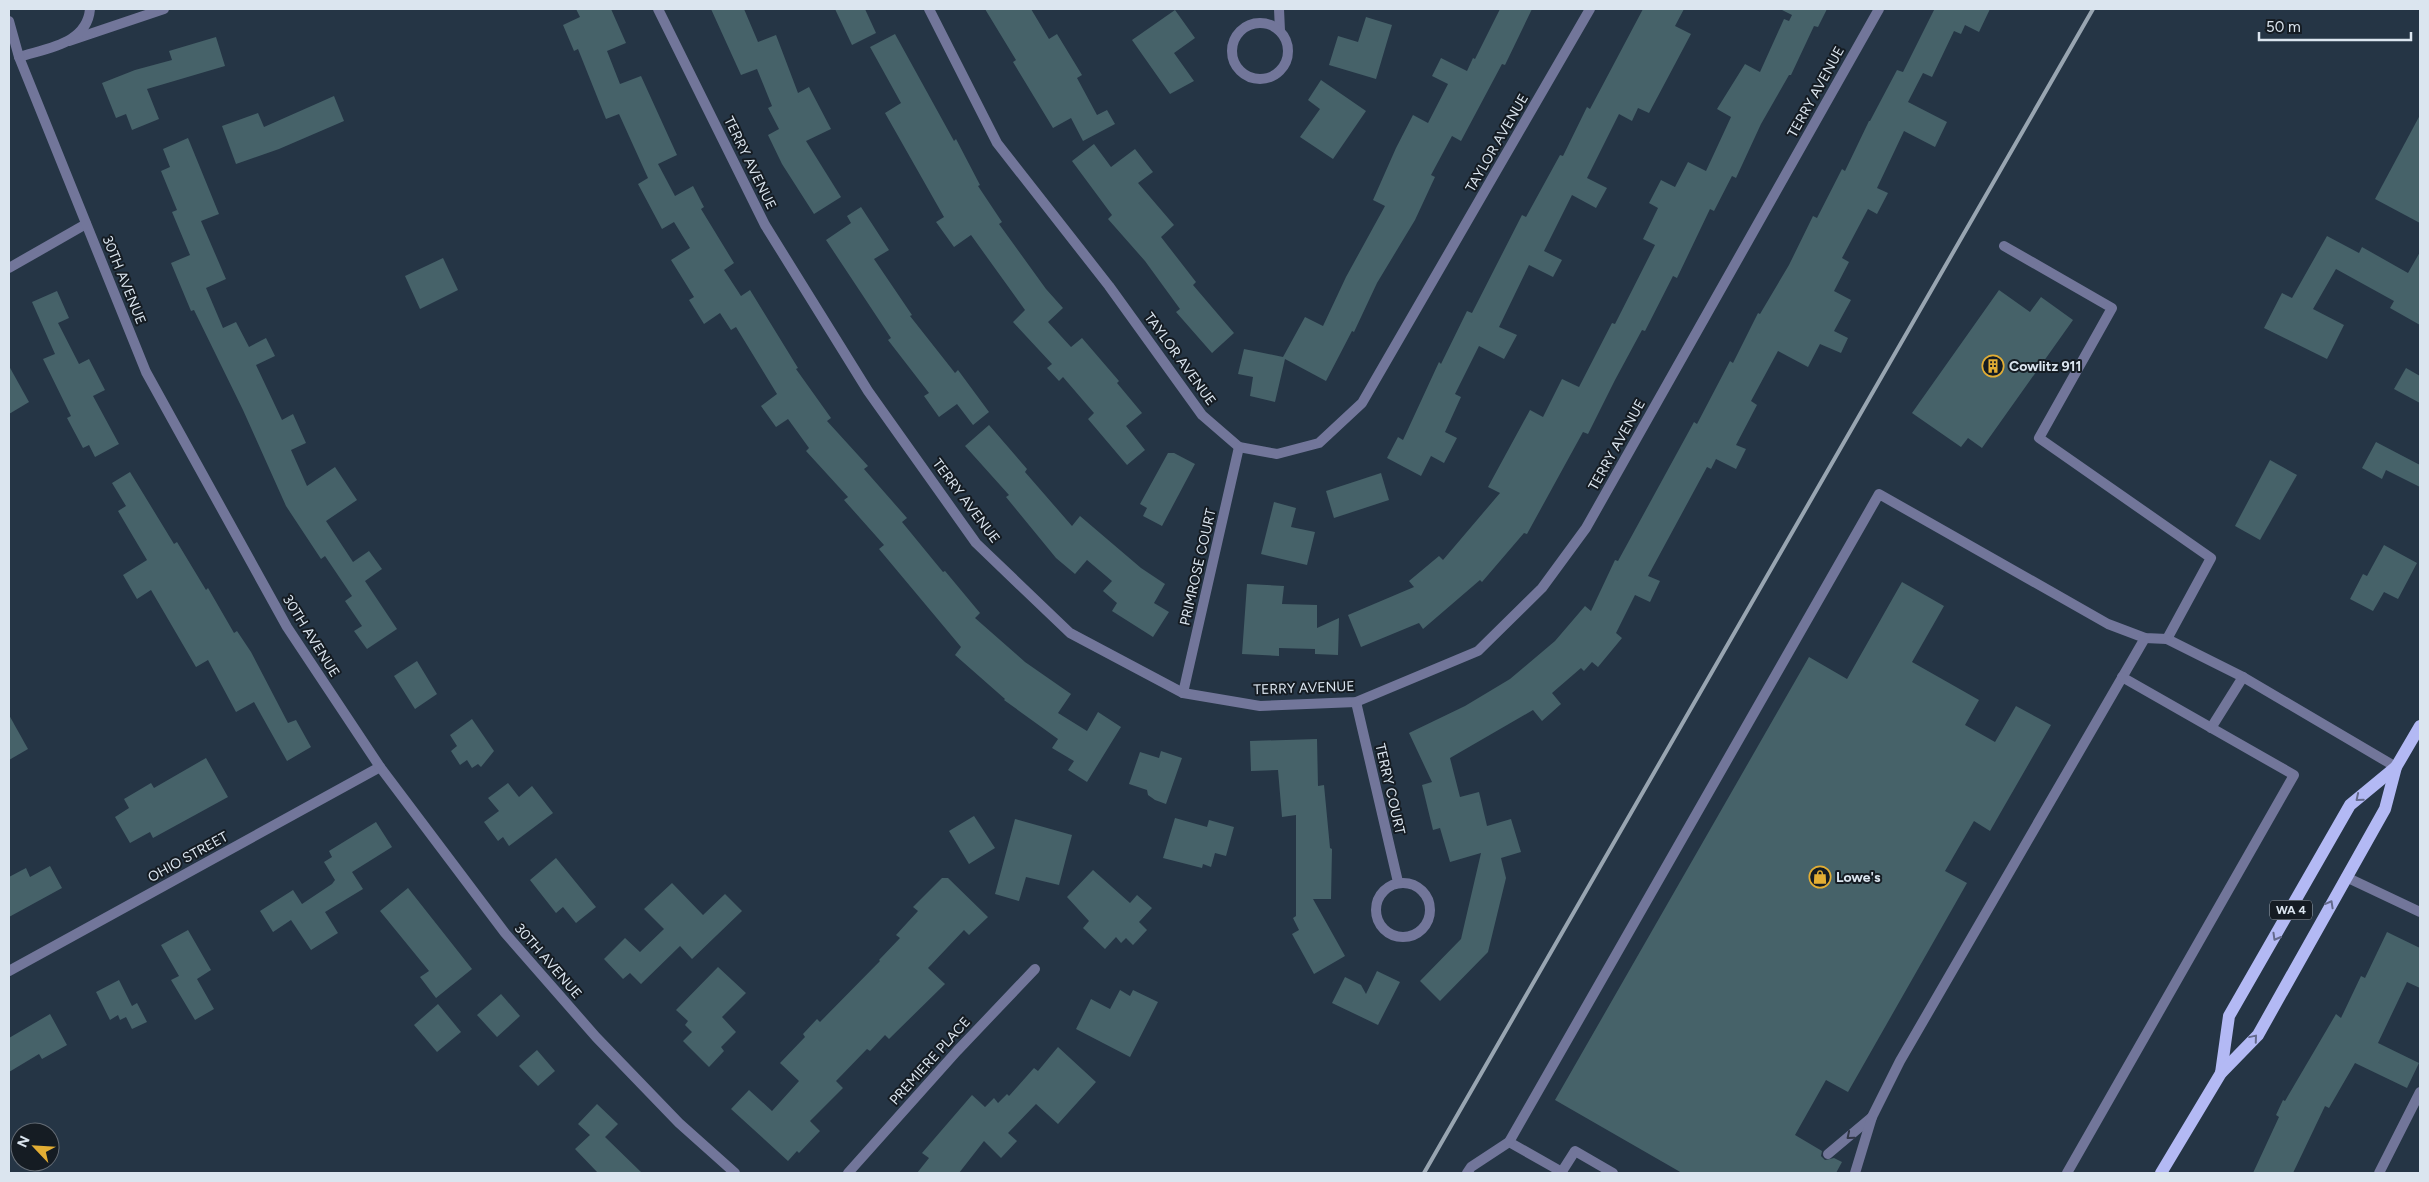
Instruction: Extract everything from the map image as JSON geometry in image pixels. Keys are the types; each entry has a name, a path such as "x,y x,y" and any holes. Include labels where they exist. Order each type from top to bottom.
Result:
{"main road":[{"name":"WA 4","path":"2161,1173 2221,1073 2258,1035 2385,809 2396,767 2420,726"},
{"name":"WA 4","path":"2221,1073 2229,1016 2350,805 2396,767"}],"street":[{"path":"69,41 83,30 90,17 90,9"},
{"path":"19,57 164,9"},
{"name":"TERRY AVENUE","path":"658,9 765,225 868,391 976,543 1070,633 1183,693 1260,706 1356,702 1478,651 1542,588 1586,528 1878,9"},
{"name":"TAYLOR AVENUE","path":"929,9 997,144 1109,286 1202,415 1239,447 1277,454 1319,443 1362,403 1590,9"},
{"path":"1279,9 1280,31 1286,40 1288,51 1286,62 1280,71 1271,77 1260,80 1249,78 1240,72 1234,62 1231,51 1233,41 1240,31 1248,25 1259,23 1270,25 1280,31"},
{"name":"30TH AVENUE","path":"9,21 19,57 146,372 287,627 380,767 505,933 609,1050 679,1123 734,1173"},
{"path":"9,268 86,224"},
{"path":"2004,246 2112,308 2039,438 2210,558 2167,639"},
{"name":"PRIMROSE COURT","path":"1183,693 1239,447"},
{"path":"1467,1173 1471,1167 1509,1142 1880,494 2108,624 2145,638 2167,639 2243,677 2396,767"},
{"path":"1855,1173 1872,1117 1905,1053 2145,638"},
{"path":"2067,1173 2294,775 2122,677"},
{"path":"2211,728 2243,677"},
{"name":"TERRY COURT","path":"1356,702 1398,882"},
{"name":"OHIO STREET","path":"9,971 380,767"},
{"path":"2346,877 2420,912"},
{"path":"1398,882 1418,887 1426,894 1430,904 1430,915 1426,925 1408,937 1397,937 1387,932 1380,925 1376,915 1376,904 1380,894 1388,886 1398,882"},
{"name":"PREMIERE PLACE","path":"848,1173 957,1051 1035,969"},
{"path":"2378,1173 2420,1092"},
{"path":"1828,1154 1872,1117"},
{"path":"1509,1142 1562,1172 1575,1151 1612,1173"}],"building":[{"path":"576,9 611,9 626,43 607,51 620,84 641,76 677,155 658,164 675,196 693,186 704,207 701,209 734,263 724,270 741,296 750,290 798,368 796,369 831,418 827,421 868,466 864,469 907,518 902,522 980,613 975,618 1025,662 1071,694 1058,713 1087,731 1098,712 1121,727 1087,782 1068,770 1074,761 1052,748 1058,739 1004,700 955,655 961,647 879,549 884,545 844,500 848,497 806,451 809,448 788,419 776,427 761,406 777,394 736,327 731,330 720,313 704,324 689,300 694,297 671,260 690,248 674,222 662,229 638,184 648,178 619,114 606,119 578,49 574,51 563,25 580,17"},
{"path":"711,9 744,9 758,42 776,35 798,93 809,87 831,129 806,141 841,197 814,214 782,164 768,135 779,129 768,108 772,106 757,69 741,75"},
{"path":"835,9 865,9 876,33 852,45"},
{"path":"985,9 1031,9 1049,39 1057,34 1082,75 1077,78 1097,115 1107,110 1115,124 1083,141 1071,118 1053,128 1013,62 1016,60"},
{"path":"1500,9 1532,9 1505,65 1502,64 1461,141 1452,136 1431,175 1435,177 1415,220 1377,283 1354,332 1352,331 1326,381 1285,359 1275,402 1250,396 1253,377 1238,374 1244,349 1283,357 1305,317 1323,326 1346,277 1385,206 1373,200 1413,115 1428,123 1448,84 1432,76 1441,58 1467,71"},
{"path":"1643,9 1684,9 1675,26 1691,34 1649,113 1638,108 1632,121 1619,114 1587,178 1607,188 1596,208 1572,195 1544,251 1562,260 1553,277 1529,265 1499,327 1517,335 1504,359 1479,346 1455,394 1461,397 1445,432 1457,438 1444,463 1431,456 1421,476 1387,458 1398,437 1403,440 1439,362 1441,364 1467,311 1472,313 1522,215 1526,217 1560,155 1563,156 1587,107 1590,109"},
{"path":"1780,9 1827,9 1818,27 1814,26 1791,75 1789,75 1761,124 1736,178 1732,176 1714,211 1710,209 1677,278 1673,276 1645,331 1642,330 1615,380 1588,434 1583,432 1527,534 1524,533 1482,582 1480,580 1423,629 1419,623 1361,647 1348,615 1414,587 1409,581 1439,556 1443,560 1500,493 1488,487 1530,410 1543,417 1562,379 1579,387 1612,323 1615,324 1655,245 1643,239 1658,208 1649,203 1661,180 1675,187 1688,162 1706,171 1731,117 1717,109 1745,64 1760,72 1784,19 1789,21 1792,15"},
{"path":"1932,9 1990,9 1979,32 1965,25 1961,34 1954,31 1932,77 1923,73 1908,102 1947,122 1935,147 1904,131 1877,188 1888,193 1877,214 1868,209 1842,258 1849,262 1834,291 1851,300 1834,331 1848,338 1841,353 1820,344 1808,367 1778,351 1751,401 1757,405 1736,445 1746,449 1736,469 1716,459 1711,469 1707,467 1648,576 1660,581 1650,602 1635,595 1616,633 1622,638 1598,667 1592,662 1584,671 1581,668 1552,693 1561,704 1542,721 1533,710 1450,758 1460,797 1479,792 1487,826 1511,819 1521,852 1501,858 1506,878 1488,952 1440,1001 1420,981 1461,939 1481,853 1450,862 1440,828 1433,830 1422,785 1432,782 1409,733 1465,706 1510,679 1555,641 1585,606 1591,611 1615,560 1618,561 1694,422 1697,424 1730,361 1733,363 1758,313 1760,314 1789,265 1813,216 1817,218 1842,169 1845,171 1869,121 1897,70 1903,72 1934,10"},
{"path":"1175,10 1195,38 1174,53 1194,81 1170,94 1132,40"},
{"path":"1366,17 1392,25 1376,79 1329,65 1338,36 1358,42"},
{"path":"895,34 954,141 956,139 980,185 978,186 1002,222 999,224 1046,289 1063,308 1048,322 1071,347 1082,338 1119,381 1117,383 1142,413 1126,426 1145,450 1127,465 1088,419 1094,413 1063,377 1059,381 1047,368 1052,364 1013,322 1025,310 971,235 954,247 936,222 944,217 885,113 901,103 870,47"},
{"path":"216,37 225,66 147,89 159,119 132,130 126,114 116,118 102,83 135,70 172,60 169,51"},
{"path":"1321,80 1366,111 1333,159 1300,137 1320,109 1308,100"},
{"path":"334,96 344,121 279,149 236,164 222,126 258,113 264,127"},
{"path":"2420,115 2420,223 2375,199"},
{"path":"188,138 219,214 201,221 226,279 206,288 223,328 236,322 249,347 266,338 275,356 256,365 282,420 293,414 306,443 291,450 307,486 335,467 357,500 326,521 353,562 369,551 382,569 365,581 397,629 367,649 354,631 362,626 345,601 352,596 325,556 321,559 286,506 243,410 194,310 191,311 171,263 190,255 172,212 177,210 161,171 170,167 163,149"},
{"path":"1094,144 1111,167 1135,149 1153,172 1138,183 1174,225 1161,237 1196,282 1193,285 1234,333 1212,353 1176,312 1180,309 1145,261 1108,219 1112,215 1072,161"},
{"path":"861,207 889,250 874,259 912,315 910,316 955,373 958,370 989,412 973,425 957,404 939,417 924,396 929,393 888,340 891,338 826,240 851,223 847,216"},
{"path":"2327,236 2359,253 2362,247 2408,273 2420,252 2420,325 2390,308 2394,301 2336,269 2313,309 2344,325 2327,359 2264,328 2282,293 2292,298"},
{"path":"443,258 458,290 420,309 405,276"},
{"name":"Cowlitz 911","path":"1999,290 2030,312 2041,297 2073,320 1982,448 1968,438 1961,447 1912,413"},
{"path":"57,291 69,318 58,323 79,364 89,359 105,390 93,396 119,444 95,457 89,445 83,448 67,418 71,416 43,359 55,354 32,302"},
{"path":"9,366 29,402 9,414"},
{"path":"2406,368 2420,376 2420,403 2394,389"},
{"path":"989,425 1027,469 1025,472 1072,526 1080,516 1141,568 1165,584 1154,603 1169,612 1153,637 1112,611 1117,603 1103,591 1112,581 1087,560 1075,574 1056,558 1006,497 1009,495 965,446"},
{"path":"2376,442 2420,465 2420,487 2386,470 2382,479 2362,468"},
{"path":"1168,453 1174,453 1195,464 1162,526 1143,516 1147,508 1140,504"},
{"path":"2270,460 2297,475 2260,540 2235,526"},
{"path":"130,472 174,544 177,542 206,590 208,588 234,633 237,631 251,652 288,723 296,720 311,747 287,761 254,702 236,712 208,660 196,667 151,590 137,599 123,575 147,560 118,511 126,506 112,483"},
{"path":"1381,473 1389,500 1334,518 1326,491"},
{"path":"1274,502 1296,508 1291,527 1315,532 1307,565 1261,554"},
{"path":"2384,545 2417,563 2398,599 2384,592 2373,611 2350,599 2363,574 2367,576"},
{"name":"Lowe's","path":"1902,582 1944,606 1912,662 1979,700 1965,725 1995,742 2016,706 2051,725 1990,831 1974,821 1945,871 1967,883 1848,1092 1826,1080 1795,1135 1822,1151 1821,1156 1825,1160 1834,1158 1842,1162 1836,1173 1682,1173 1555,1100 1809,657 1847,679"},
{"path":"1247,584 1284,586 1282,604 1317,605 1317,628 1339,618 1338,655 1315,654 1315,649 1279,648 1279,656 1242,654"},
{"path":"417,661 437,694 415,709 394,676"},
{"path":"9,715 28,749 9,760"},
{"path":"472,719 494,751 481,767 478,764 472,768 467,760 460,765 451,751 457,746 450,735"},
{"path":"1317,739 1318,786 1324,785 1330,848 1332,849 1331,899 1313,899 1345,956 1314,974 1292,934 1299,930 1293,918 1296,916 1296,815 1282,817 1278,770 1251,771 1250,741"},
{"path":"1161,751 1182,758 1166,804 1148,795 1147,790 1129,784 1140,752 1159,758"},
{"path":"206,758 228,797 153,838 150,832 130,843 115,817 129,808 124,799 151,783 154,788"},
{"path":"508,783 519,797 532,786 553,813 509,846 503,837 498,841 484,822 499,811 488,798"},
{"path":"974,816 995,848 969,864 949,831"},
{"path":"1175,818 1207,827 1209,820 1234,827 1226,856 1215,853 1211,867 1203,864 1202,868 1163,858"},
{"path":"1015,819 1072,835 1059,885 1026,877 1019,901 995,894"},
{"path":"376,822 392,847 352,872 363,889 325,912 338,933 311,950 291,920 273,932 260,911 293,890 302,904 332,884 335,880 324,862 332,857 329,851"},
{"path":"556,858 596,907 576,923 563,907 556,913 530,880"},
{"path":"50,866 62,888 9,917 9,877 26,868 30,877"},
{"path":"1093,870 1130,903 1137,895 1152,908 1139,922 1147,930 1133,945 1126,938 1121,943 1116,937 1105,949 1083,928 1089,921 1067,897"},
{"path":"942,878 948,878 988,917 969,935 964,930 928,968 945,984 889,1039 885,1035 870,1051 867,1049 836,1081 843,1088 810,1121 820,1131 799,1153 797,1151 788,1161 731,1109 749,1090 772,1111 799,1081 780,1063 805,1037 803,1034 817,1019 820,1022 880,961 900,938 896,935 918,911 913,907"},
{"path":"672,883 703,915 725,894 742,911 692,959 680,946 641,984 630,973 623,979 604,959 625,938 640,952 664,929 644,909"},
{"path":"408,888 472,969 436,998 420,977 429,971 380,911"},
{"path":"188,930 211,970 197,979 214,1009 195,1020 171,980 179,976 161,945"},
{"path":"2387,932 2420,948 2420,988 2407,982 2378,1043 2419,1063 2407,1088 2355,1063 2329,1108 2325,1106 2293,1173 2253,1173 2279,1117 2276,1115 2283,1100 2285,1101 2336,1014 2341,1018 2361,976 2365,978"},
{"path":"718,967 746,993 722,1017 736,1032 721,1047 724,1051 709,1067 683,1041 692,1032 685,1025 688,1021 676,1010"},
{"path":"1377,971 1400,982 1378,1025 1332,1003 1345,977 1361,985 1366,994"},
{"path":"119,980 132,1006 137,1003 147,1022 132,1029 126,1017 120,1020 118,1015 110,1020 96,992"},
{"path":"1120,990 1130,996 1133,990 1158,1002 1130,1057 1076,1029 1091,999 1110,1009"},
{"path":"501,994 520,1016 497,1037 477,1015"},
{"path":"438,1004 461,1032 437,1052 414,1025"},
{"path":"50,1014 67,1045 42,1059 39,1054 9,1072 9,1038"},
{"path":"1058,1047 1096,1082 1058,1124 1036,1104 1008,1133 1017,1141 1001,1158 984,1141 959,1173 917,1173 929,1158 922,1153 972,1095 985,1107 994,1098 998,1103 1007,1094 1009,1096 1034,1068 1038,1071"},
{"path":"537,1050 555,1071 538,1086 519,1066"},
{"path":"597,1104 618,1124 605,1137 642,1173 598,1173 575,1149 590,1135 578,1124"}],"railway":[{"path":"1424,1173 2093,9"}],"place":[{"name":"Cowlitz 911","path":"1993,366"},
{"name":"Lowe's","path":"1820,877"}]}
